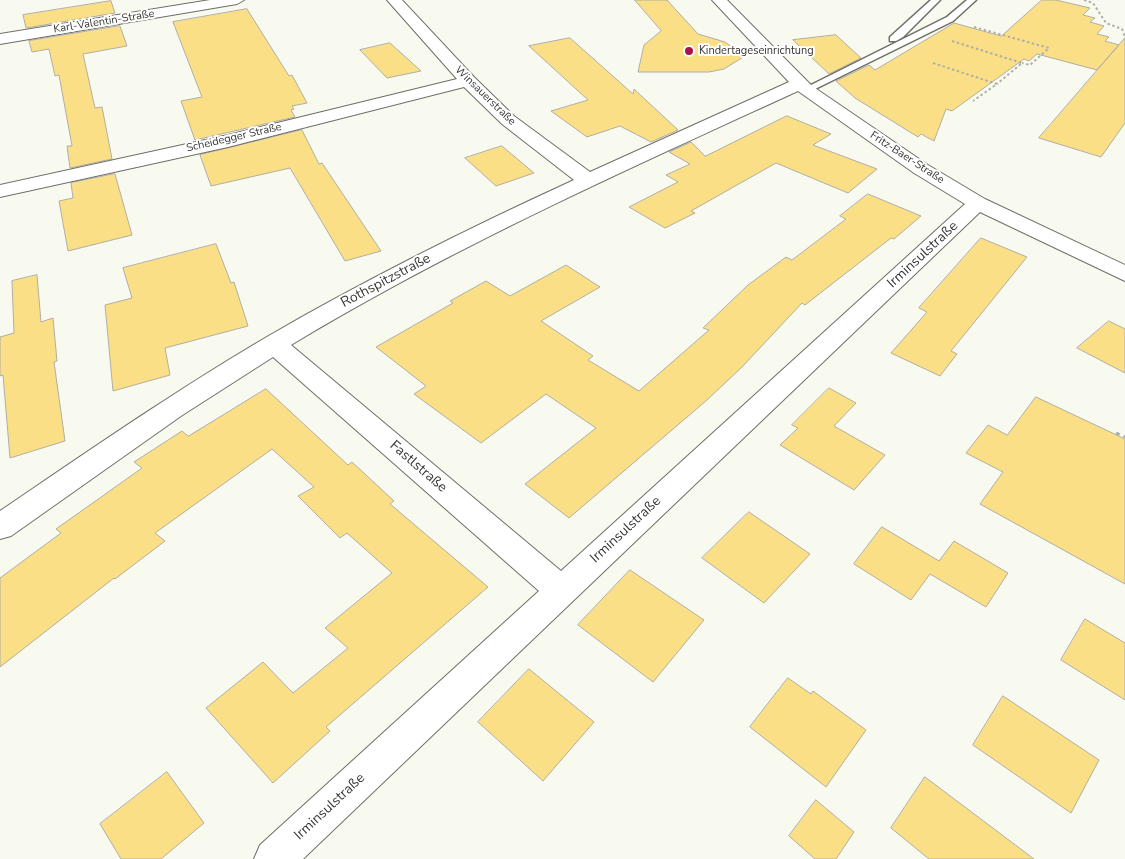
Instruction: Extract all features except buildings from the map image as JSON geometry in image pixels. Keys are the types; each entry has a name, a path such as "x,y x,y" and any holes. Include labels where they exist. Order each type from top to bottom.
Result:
{"street":[{"name":"Karl-Valentin-Straße","path":"0,40 237,0"},
{"name":"Winsauerstraße","path":"394,0 468,81 508,120 587,180"},
{"name":"Fritz-Baer-Straße","path":"719,0 803,87 921,169 978,203 1125,274"},
{"name":"Scheidegger Straße","path":"0,190 228,141 468,81"},
{"name":"Rothspitzstraße","path":"0,527 120,444 274,344 347,302 450,247 587,180 803,87"},
{"name":"Irminsulstraße","path":"274,859 978,203"},
{"name":"Fastlstraße","path":"274,344 562,590"}],"lane":[{"path":"803,87 900,35 936,0"},
{"path":"803,87 950,19 972,0"}],"path":[{"path":"1084,0 1093,3 1106,23 1122,29 1125,36"},
{"path":"951,41 1030,65 1049,48 967,25"},
{"path":"933,63 996,84"},
{"path":"973,100 1022,63"},
{"path":"1116,433 1125,437"}],"place":[{"name":"Kindertageseinrichtung","path":"689,51"}]}
